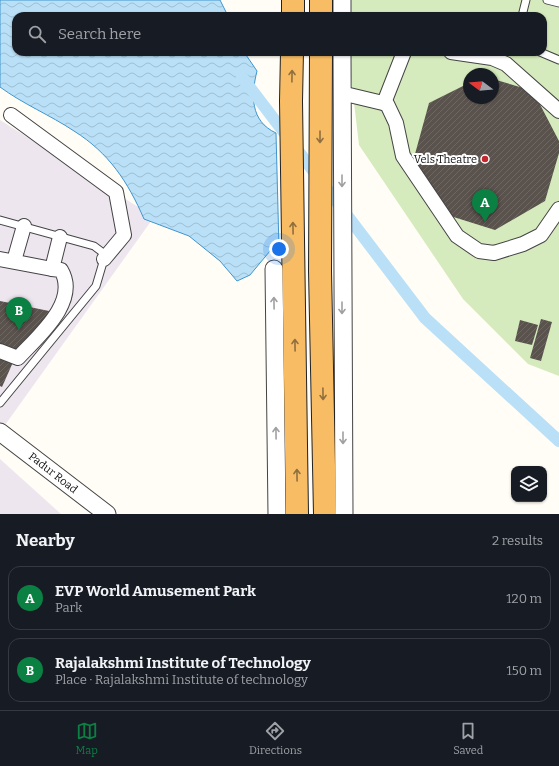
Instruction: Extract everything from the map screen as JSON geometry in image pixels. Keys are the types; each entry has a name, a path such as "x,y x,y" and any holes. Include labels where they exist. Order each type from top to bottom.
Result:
{"highway":[{"path":"293,0 293,12"},
{"path":"321,0 321,12"},
{"path":"292,56 284,268 297,514"},
{"path":"321,56 320,271 325,514"}],"street":[{"path":"342,0 342,12"},
{"path":"342,56 344,514"},
{"path":"384,103 402,56"},
{"path":"478,56 492,58 506,64 559,110"},
{"path":"341,97 387,104 396,123 403,156 457,236 479,251 494,253 523,244 541,235 559,209"},
{"path":"11,115 116,192 124,235 104,259"},
{"path":"14,261 24,226"},
{"path":"52,269 60,236"},
{"path":"0,258 61,270 66,278 61,308 46,328 18,358 0,351"},
{"path":"277,514 284,268"},
{"name":"Padur Road","path":"0,432 107,514"}],"lane":[{"path":"523,12 526,0"},
{"path":"547,0 559,3"},
{"path":"547,55 559,60"},
{"path":"0,220 99,248 104,259 96,286 0,403"}],"shaded area":[{"path":"0,120 154,217 0,432"},
{"path":"0,459 61,514 0,514"}],"green space":[{"path":"348,0 559,0 559,376 528,364 463,299 359,145 348,56 547,56 547,12 347,12"}],"water":[{"path":"0,0 220,0 226,12 12,12 12,56 247,56 257,71 254,89 254,106 257,114 261,122 267,128 276,133 279,249 270,251 250,275 237,281 220,261 189,236 144,219 138,205 116,169 97,149 74,131 0,87"}],"building":[{"name":"Vels Theatre","path":"499,81 533,91 559,141 559,153 545,201 495,230 444,214 412,165 429,103 463,86 463,104 499,104"},
{"path":"0,301 54,312 17,353 0,348"},
{"path":"541,319 552,322 541,361 530,358"},
{"path":"520,320 538,325 532,345 515,341"},
{"path":"0,354 14,360 2,387 0,386"}],"waterway":[{"path":"242,77 425,318 559,441"}],"place":[{"name":"Vels Theatre","path":"485,159"},
{"name":"EVP World Amusement Park","path":"485,222"},
{"name":"Rajalakshmi Institute of Technology","path":"19,330"}]}
